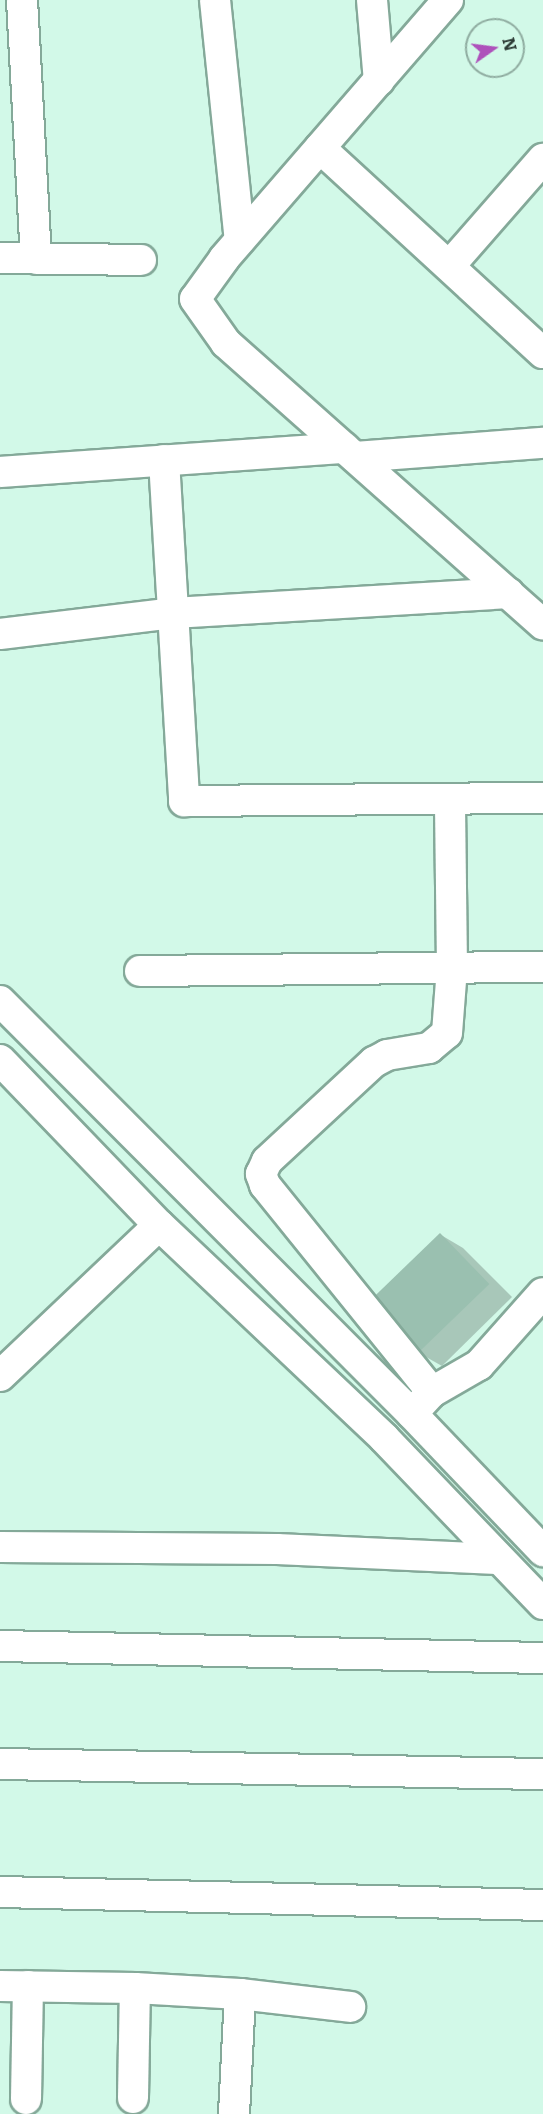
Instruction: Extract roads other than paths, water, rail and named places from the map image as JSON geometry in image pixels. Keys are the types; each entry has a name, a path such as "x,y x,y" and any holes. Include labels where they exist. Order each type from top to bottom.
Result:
{"street":[{"path":"22,0 36,259"},
{"path":"215,0 240,240"},
{"path":"372,0 379,81"},
{"path":"448,0 240,240 195,299 226,343 543,624"},
{"path":"320,148 451,264 543,353"},
{"path":"451,264 543,159"},
{"path":"0,258 141,260"},
{"path":"0,472 164,460 543,443"},
{"path":"164,460 184,801 543,798"},
{"path":"0,634 173,613 508,593"},
{"path":"432,1392 265,1185 261,1174 267,1161 374,1062 387,1055 429,1048 440,1042 447,1033 452,968 450,800"},
{"path":"140,971 543,967"},
{"path":"0,1001 412,1414 543,1551"},
{"path":"0,1053 27,1030"},
{"path":"0,1060 159,1225 384,1438 543,1604"},
{"path":"0,1376 159,1225"},
{"path":"384,1438 412,1414 432,1392 479,1365 543,1293"},
{"path":"0,1547 277,1549 499,1559"},
{"path":"0,1646 543,1658"},
{"path":"0,1764 543,1774"},
{"path":"0,1892 543,1905"},
{"path":"26,2099 14,1986 135,1988 240,1994 350,2007"},
{"path":"133,2098 135,1988"},
{"path":"234,2114 240,1994"}]}
